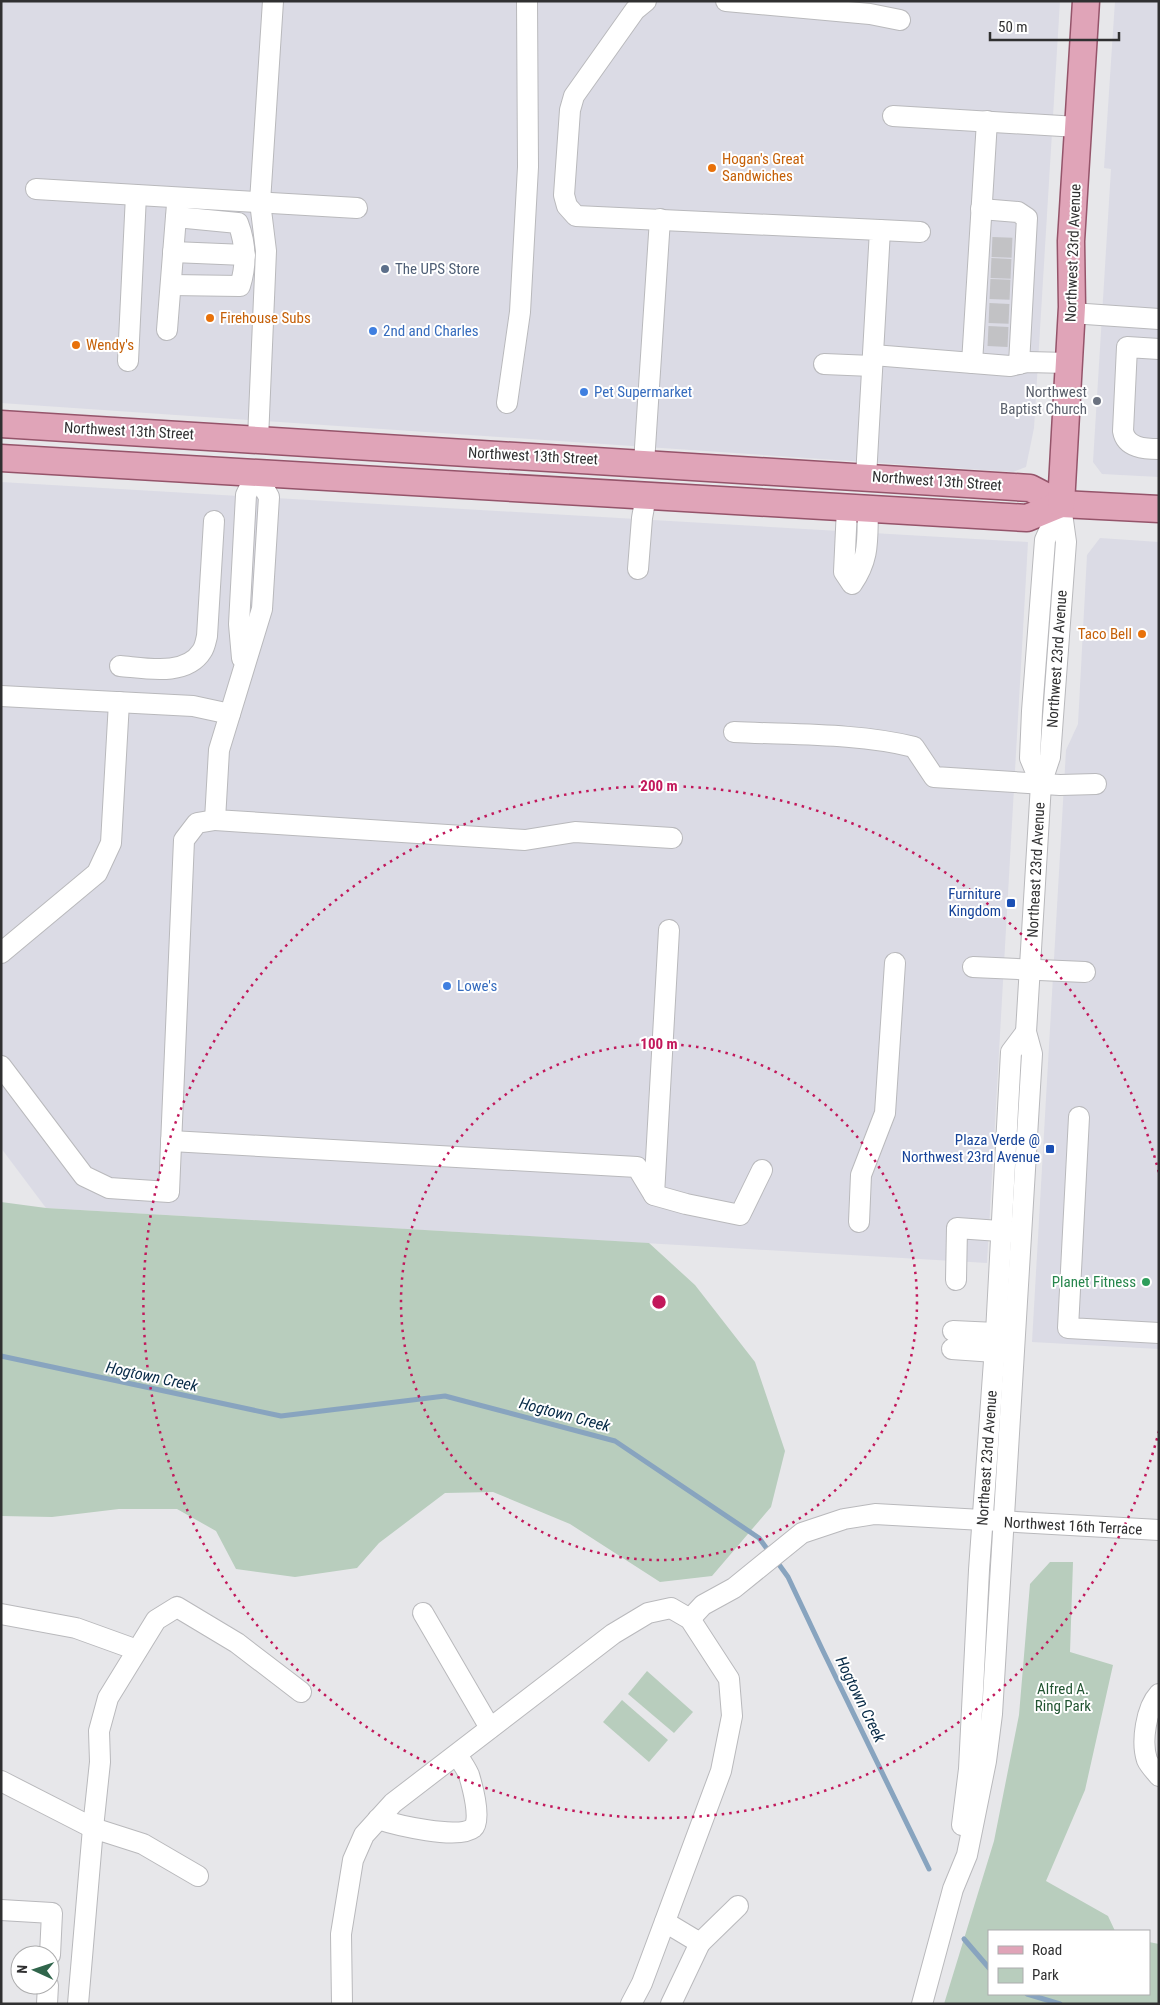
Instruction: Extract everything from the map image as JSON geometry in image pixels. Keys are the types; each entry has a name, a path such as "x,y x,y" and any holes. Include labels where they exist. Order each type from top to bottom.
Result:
{"main road":[{"name":"Northwest 23rd Avenue","path":"1061,504 1071,313 1071,241 1086,1"},
{"name":"Northwest 13th Street","path":"1,424 866,476 1030,488 1061,504 1159,510"},
{"path":"256,474 258,439"},
{"name":"Northwest 13th Street","path":"1,458 1027,518 1061,504"},
{"path":"568,492 613,480 644,463"},
{"path":"646,496 672,479 708,467"}],"street":[{"path":"258,439 266,251 260,202 273,1"},
{"path":"507,403 520,312 528,167 527,1"},
{"path":"646,1 635,10 574,96 570,110 564,195 567,206 576,216 920,232"},
{"path":"726,1 870,14 900,20"},
{"path":"893,116 1078,127"},
{"path":"972,363 981,336 984,289 986,247 981,210 986,121"},
{"path":"36,189 136,195 238,223 244,238 245,255 244,271 240,286 170,285"},
{"path":"128,362 136,195"},
{"path":"177,207 260,202 357,208"},
{"path":"167,330 177,207"},
{"path":"981,210 1018,212 1027,218 1020,248 1015,337 1018,364"},
{"path":"644,463 660,219"},
{"path":"866,476 880,230"},
{"path":"173,252 245,255"},
{"path":"1071,313 1159,319"},
{"path":"1159,348 1128,347 1123,436 1137,447 1159,449"},
{"path":"824,364 873,361 972,363 1010,366 1027,362 1068,363"},
{"path":"215,820 219,750 262,609 270,496 256,474"},
{"path":"638,569 642,518 646,496"},
{"name":"Northwest 23rd Avenue","path":"1032,711 1045,540 1061,504"},
{"name":"Northwest 23rd Avenue","path":"1041,784 1050,757 1066,542 1061,504"},
{"path":"120,666 167,669 190,664 202,651 207,636 214,521"},
{"path":"1,696 193,706 230,714"},
{"path":"1,953 97,873 111,843 119,702"},
{"name":"Northeast 23rd Avenue","path":"953,1888 967,1855 986,1761 993,1704 1032,1054 1026,1032 1041,784 1030,758 1032,711"},
{"path":"734,732 899,743 914,747 934,777 1041,784 1096,784"},
{"path":"1,1066 84,1176 109,1188 169,1192 184,840 196,823 215,820 526,840 575,832 672,838"},
{"path":"654,1195 669,930"},
{"path":"860,1222 861,1175 885,1113 894,963"},
{"path":"974,967 1085,972"},
{"name":"Northeast 23rd Avenue","path":"922,2004 953,1888 969,1770 983,1521 996,1342 1011,1052 1026,1032"},
{"path":"1078,1117 1068,1328 1159,1333"},
{"path":"171,1141 637,1167 654,1195 686,1204 740,1215 762,1170"},
{"path":"956,1280 957,1228 1021,1232"},
{"path":"953,1340 996,1342"},
{"name":"Northwest 16th Terrace","path":"690,1619 703,1605 734,1588 802,1533 844,1519 876,1514 1159,1530"},
{"path":"78,2004 100,1762 99,1731 108,1698 156,1620 177,1606 237,1643 301,1692"},
{"path":"355,2004 342,2003 341,1934 352,1860 364,1835 393,1803 614,1634 648,1613 671,1608 690,1619 729,1678 732,1716 721,1772 642,1983 631,2004"},
{"path":"423,1613 490,1728"},
{"path":"1,1614 76,1628 137,1650"},
{"path":"1159,1694 1155,1698 1144,1731 1147,1761 1159,1776"},
{"path":"378,1819 410,1828 466,1832 472,1829 476,1825 477,1818 473,1789 468,1774 457,1755"},
{"path":"1,1781 93,1828 143,1844 198,1876"},
{"path":"671,2004 700,1943 738,1906"},
{"path":"1,1910 52,1913 50,1945"},
{"path":"665,1922 700,1943"}],"shaded area":[{"path":"1,1 1060,1 1034,428 1026,467 1013,472 1,403"},
{"path":"1115,1 1159,1 1159,477 1102,474 1093,462 1111,169 1104,168"},
{"path":"1,482 1028,542 987,1263 46,1208 1,1148"},
{"path":"1100,538 1159,542 1159,1349 1032,1342 1066,750 1078,724 1087,555"}],"green space":[{"path":"1,1202 46,1208 649,1243 695,1285 755,1362 785,1451 771,1507 712,1576 660,1582 570,1524 493,1492 445,1493 379,1543 357,1568 295,1577 236,1569 216,1531 177,1509 119,1509 52,1517 1,1516"},
{"name":"Alfred A. Ring Park","path":"1050,1562 1073,1562 1070,1652 1113,1665 1085,1790 1046,1881 1108,1916 1115,1930 988,1930 988,1995 1150,1995 1150,1942 1159,1944 1159,2004 944,2004 994,1841 1019,1715 1030,1584"},
{"path":"647,1671 693,1712 674,1733 628,1694"},
{"path":"622,1700 668,1740 649,1762 603,1722"}],"waterway":[{"name":"Hogtown Creek","path":"1,1356 281,1416 445,1396 615,1441 759,1538 770,1553"},
{"name":"Hogtown Creek","path":"775,1559 788,1577 929,1869"},
{"name":"Hogtown Creek","path":"964,1939 988,1967"},
{"name":"Hogtown Creek","path":"1030,1995 1060,2004"}],"tunnel":[{"path":"992,247 1016,248"},
{"path":"991,268 1014,269"},
{"path":"990,289 1014,290"},
{"path":"989,313 1012,314"},
{"path":"988,336 1010,337"}],"place":[{"name":"Hogan's Great Sandwiches","path":"712,168"},
{"name":"The UPS Store","path":"385,269"},
{"name":"Firehouse Subs","path":"210,318"},
{"name":"2nd and Charles","path":"373,331"},
{"name":"Wendy's","path":"76,345"},
{"name":"Pet Supermarket","path":"584,392"},
{"name":"Northwest Baptist Church","path":"1097,401"},
{"name":"Taco Bell","path":"1142,634"},
{"name":"Furniture Kingdom","path":"1011,903"},
{"name":"Lowe's","path":"447,986"},
{"name":"Plaza Verde @ Northwest 23rd Avenue","path":"1050,1149"},
{"name":"Planet Fitness","path":"1146,1282"}]}
